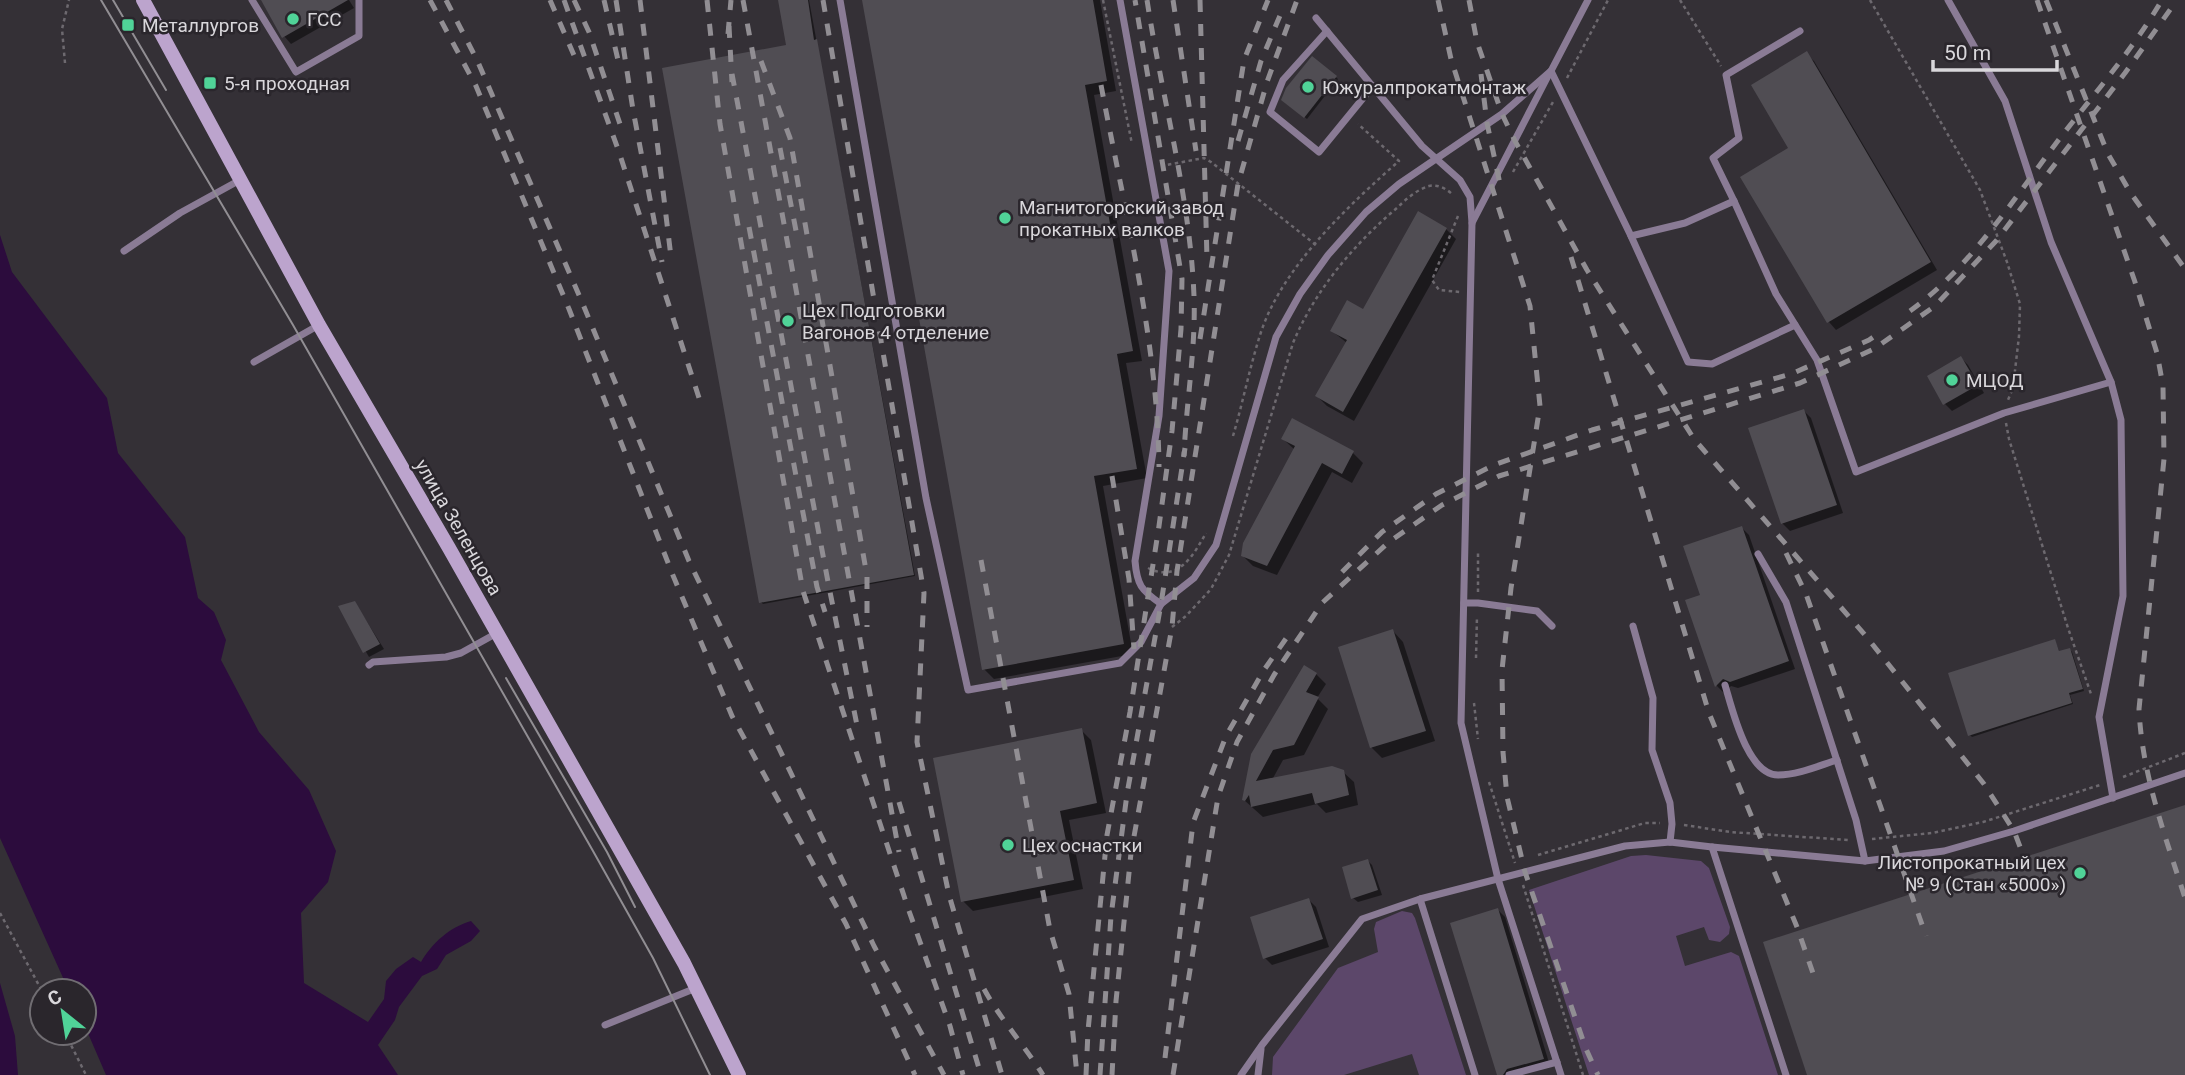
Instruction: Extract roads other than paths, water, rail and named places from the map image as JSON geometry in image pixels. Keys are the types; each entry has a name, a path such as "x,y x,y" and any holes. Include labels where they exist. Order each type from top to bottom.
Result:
{"main road":[{"name":"улица Зеленцова","path":"142,0 319,325 497,633 696,988 739,1075"}],"lane":[{"path":"252,0 296,72 359,36 359,0"},
{"path":"840,0 926,498 968,690 1120,663 1141,642 1161,604 1194,578 1216,545 1276,337 1300,294 1328,255 1366,212 1399,184 1502,114 1551,71"},
{"path":"1120,0 1169,271 1158,416 1135,561 1137,582 1148,595 1161,604"},
{"path":"1472,223 1588,0"},
{"path":"1948,0 2005,102 2050,242 2111,382 2121,420 2123,596 2099,717 2113,799"},
{"path":"1316,18 1435,159 1460,180 1470,197 1471,292 1461,723 1498,879 1561,1075"},
{"path":"1326,31 1283,80 1270,112 1319,152 1373,86"},
{"path":"1800,31 1727,75 1739,138 1713,158 1776,294 1816,360 1856,472 2004,413 2111,382"},
{"path":"1551,71 1632,236 1688,362 1712,363 1795,325"},
{"path":"124,251 180,213 240,180"},
{"path":"1632,236 1685,223 1734,201"},
{"path":"254,362 319,325"},
{"path":"1758,554 1786,602 1856,820 1865,860"},
{"path":"1464,603 1537,611 1552,626"},
{"path":"1633,626 1653,698 1653,750 1670,803 1670,842"},
{"path":"369,665 373,662 446,657 461,653 497,633"},
{"path":"1725,685 1745,744 1759,766 1775,776 1837,760"},
{"path":"1241,1075 1362,919 1420,899 1625,846 1670,842 1865,860 1944,851 2014,831 2185,774"},
{"path":"1712,847 1786,1075"},
{"path":"1420,899 1475,1075"},
{"path":"605,1025 696,988"},
{"path":"1258,1075 1262,1045"},
{"path":"1509,1075 1557,1062"}],"tram line":[{"path":"101,0 293,325 593,851 653,958 710,1075"},
{"path":"113,0 166,90"},
{"path":"506,678 607,852 635,907"}],"railway":[{"path":"430,0 476,86 569,309 672,573 732,716 846,924 915,1075"},
{"path":"446,0 477,60 582,302 689,561 874,946 944,1075"},
{"path":"550,0 576,60"},
{"path":"564,0 619,152 702,407"},
{"path":"574,0 589,32 621,127"},
{"path":"604,0 618,60"},
{"path":"616,0 633,110 662,262"},
{"path":"640,0 671,257"},
{"path":"707,0 720,124 803,591 950,1026 963,1075"},
{"path":"728,34 731,0"},
{"path":"743,0 899,852"},
{"path":"823,0 924,593 917,742 949,895 1002,1075"},
{"path":"1086,1075 1107,835 1130,712 1159,526 1172,431 1181,329 1182,279 1135,0"},
{"path":"1147,0 1181,184 1191,259 1194,336 1184,456"},
{"path":"1173,0 1196,151"},
{"path":"1200,0 1207,259"},
{"path":"1200,339 1244,60 1268,0"},
{"path":"1112,1075 1116,1001 1131,853 1172,627 1177,571 1238,184 1267,82 1297,0"},
{"path":"1438,0 1451,59 1530,306 1540,406 1511,588 1502,670 1503,752 1507,797 1525,872 1586,1049 1598,1075"},
{"path":"1469,0 1477,42 1502,114 1515,141 1587,270 1694,439 1865,635 1984,784 2014,831 2038,894"},
{"path":"2037,0 2135,282 2157,353 2163,386 2164,459 2139,709 2150,781 2185,898"},
{"path":"2046,0 2108,154 2130,192 2185,269"},
{"path":"1910,311 1953,274 1991,230 2126,53 2162,0"},
{"path":"1173,1075 1218,797 1237,742 1274,675 1322,603 1389,542 1442,505 1499,476 1800,383 1874,349 1935,306 1996,241 2125,73 2177,0"},
{"path":"1238,141 1261,61 1284,6"},
{"path":"729,26 732,82"},
{"path":"761,61 790,138 867,576 867,627"},
{"path":"732,74 858,730"},
{"path":"1481,74 1487,123 1500,184"},
{"path":"1101,85 1146,324 1153,372 1159,467"},
{"path":"780,148 798,241"},
{"path":"749,227 817,587 825,612"},
{"path":"1571,257 1709,713 1797,927 1815,979"},
{"path":"1342,572 1382,532 1436,494 1494,465 1592,430 1791,374 1869,340 1882,331"},
{"path":"1100,1075 1111,916 1127,794 1161,604 1185,448"},
{"path":"1112,476 1129,579 1134,649"},
{"path":"1786,553 1806,594 1926,936"},
{"path":"981,560 1050,930 1069,994 1077,1075"},
{"path":"1165,1058 1193,823 1226,736 1264,670 1292,630"},
{"path":"899,802 981,1075"},
{"path":"984,989 1043,1075"}],"place":[{"name":"ГСС","path":"293,19"},
{"name":"Металлургов","path":"128,25"},
{"name":"5-я проходная","path":"210,83"},
{"name":"Южуралпрокатмонтаж","path":"1308,87"},
{"name":"Магнитогорский завод прокатных валков","path":"1005,218"},
{"name":"Цех Подготовки Вагонов 4 отделение","path":"788,321"},
{"name":"МЦОД","path":"1952,380"},
{"name":"Цех оснастки","path":"1008,845"},
{"name":"Листопрокатный цех № 9 (Стан «5000»)","path":"2080,873"}]}
